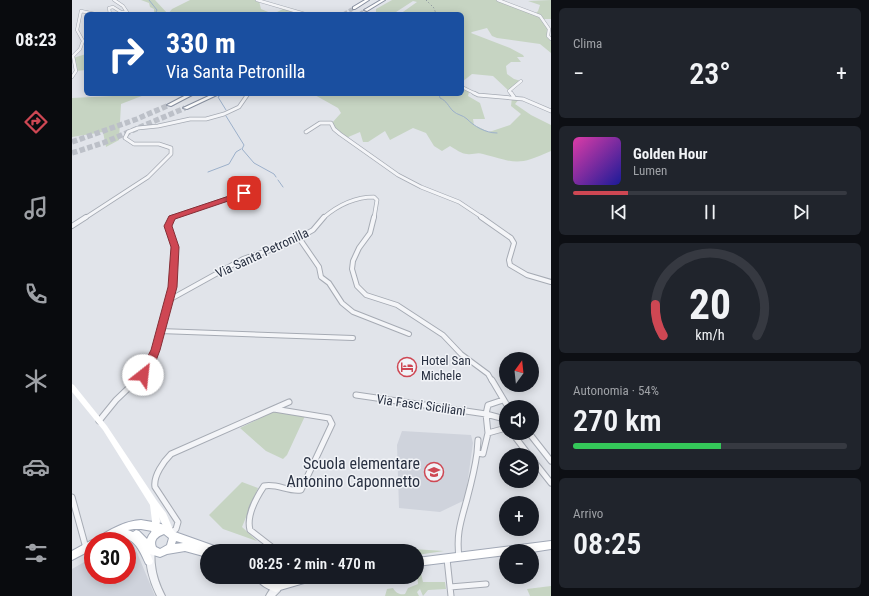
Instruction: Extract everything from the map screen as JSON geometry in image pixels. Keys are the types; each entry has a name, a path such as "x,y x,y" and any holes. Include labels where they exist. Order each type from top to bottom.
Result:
{"highway":[{"path":"354,8 367,0"},
{"path":"366,10 383,0"},
{"path":"169,105 188,96"},
{"path":"185,108 212,96"}],"main road":[{"path":"72,387 99,421 163,516 164,532"},
{"path":"154,504 155,516 164,532 173,542 168,550"},
{"path":"144,525 155,516"},
{"path":"115,532 132,524 144,525 200,545"},
{"path":"115,532 131,532"},
{"path":"150,548 150,541 164,532"},
{"path":"136,534 156,553 160,554 168,550 185,547 200,551"},
{"path":"136,539 149,561"},
{"path":"539,547 551,545"},
{"path":"72,556 84,549"},
{"path":"424,561 499,552"}],"street":[{"path":"114,0 123,6 127,12"},
{"path":"257,0 298,12"},
{"path":"498,0 540,16 549,29 548,36 551,39"},
{"path":"110,12 109,8 113,7 121,12"},
{"path":"72,77 76,71 73,56 80,49 83,41 77,30 80,14 81,11 86,12"},
{"path":"515,97 509,91 520,81"},
{"path":"464,88 478,95 515,97 551,111"},
{"path":"72,226 148,177 171,154 171,148 163,144 138,144 129,142 124,137 128,132 138,128 158,126 190,119 206,119 224,114 241,105 247,96"},
{"path":"306,132 320,122 330,123 340,134 398,175 420,187 459,202 508,236 514,246 509,261 511,266 517,270 551,282"},
{"path":"99,421 116,400 146,371 153,358 173,283 173,258 175,247 168,226 172,218 244,193"},
{"name":"Via Santa Petronilla","path":"169,300 243,259 282,246 299,238 313,230 324,217 341,205 367,197 374,197 377,200 377,203 370,233 356,254 352,265 357,286 364,293 397,305 439,332 461,354 488,374 503,400"},
{"path":"299,238 319,267 321,277 329,283 342,303 360,316 386,324 409,334"},
{"path":"160,331 353,338"},
{"name":"Via Fasci Siciliani","path":"356,395 486,414 499,417"},
{"path":"477,453 483,454 488,433 486,414 488,405 499,401"},
{"path":"164,532 176,529 178,522 155,487 154,482 168,456 289,402"},
{"path":"268,544 250,530 248,526 249,518 264,486 270,485 295,491 301,490 332,424 329,418 274,409"},
{"path":"488,433 499,430"},
{"path":"459,557 456,540 457,527 469,493 478,440"},
{"path":"517,440 524,448"},
{"path":"535,440 551,460"},
{"path":"539,467 551,483"},
{"path":"72,497 85,532"},
{"path":"150,548 149,561 161,596"},
{"path":"447,559 451,596"},
{"path":"270,596 279,584"},
{"path":"450,587 486,584"}],"shaded area":[{"name":"Scuola elementare Antonino Caponnetto","path":"402,431 471,435 473,443 465,500 440,512 399,508 397,445"},
{"path":"136,550 155,596 72,596 72,569 84,562 84,584 136,584"}],"green space":[{"path":"141,0 155,0 166,12 154,12 154,9 150,7 149,3"},
{"path":"190,0 257,0 259,1 261,9 268,12 170,12 172,9"},
{"path":"392,0 498,0 535,14 540,5 528,1 551,0 551,19 543,19 549,29 548,34 551,39 551,53 540,44 497,38 492,36 487,28 472,32 471,33 510,48 523,55 524,57 517,57 521,62 511,62 506,66 507,74 514,79 521,81 509,91 493,76 472,74 464,80 464,12 403,12 417,2 413,1 396,12 376,12 376,9"},
{"path":"285,8 298,12 277,12"},
{"path":"84,55 84,70 76,71 73,58"},
{"path":"464,89 469,92 468,96 480,103 485,119 473,119 474,125 489,132 510,125 521,114 511,106 512,97 520,98 515,104 531,115 551,125 551,151 531,159 517,162 481,153 465,154 450,146 442,151 434,146 426,133 413,128 390,140 385,131 368,142 363,142 360,132 346,138 331,124 341,113 338,108 317,96 464,96"},
{"path":"142,96 121,104 119,140 106,147 103,132 72,137 72,98"},
{"path":"275,411 305,416 287,455 283,459 266,451 240,428"},
{"path":"242,482 258,488 242,527 257,541 223,529 209,515"},
{"path":"424,550 444,551 424,554"},
{"path":"424,582 445,582 446,589 428,590 423,596 420,589 417,592 419,596 385,596 387,589 393,588 398,593 405,594 408,588 418,584 424,584"},
{"path":"551,586 551,596 530,596 527,589"}],"waterway":[{"path":"149,0 157,10 156,12"},
{"path":"219,96 218,97 226,110"},
{"path":"440,96 451,109 480,129 497,133"},
{"path":"226,116 244,145 242,149 254,163 274,174 276,177"},
{"path":"208,172 229,164 236,152 241,149"},
{"path":"278,180 283,187"}],"tunnel":[{"path":"347,12 354,8"},
{"path":"72,142 137,119 169,105"},
{"path":"72,153 103,143 185,108"}],"railway":[{"path":"426,0 434,8 435,12"}],"place":[{"name":"Hotel San Michele","path":"407,367"},
{"name":"Scuola elementare Antonino Caponnetto","path":"434,472"}],"route":[{"path":"143,375 156,350 173,283 173,258 175,245 168,228 172,218 174,216 187,214 210,204 244,193"}]}
